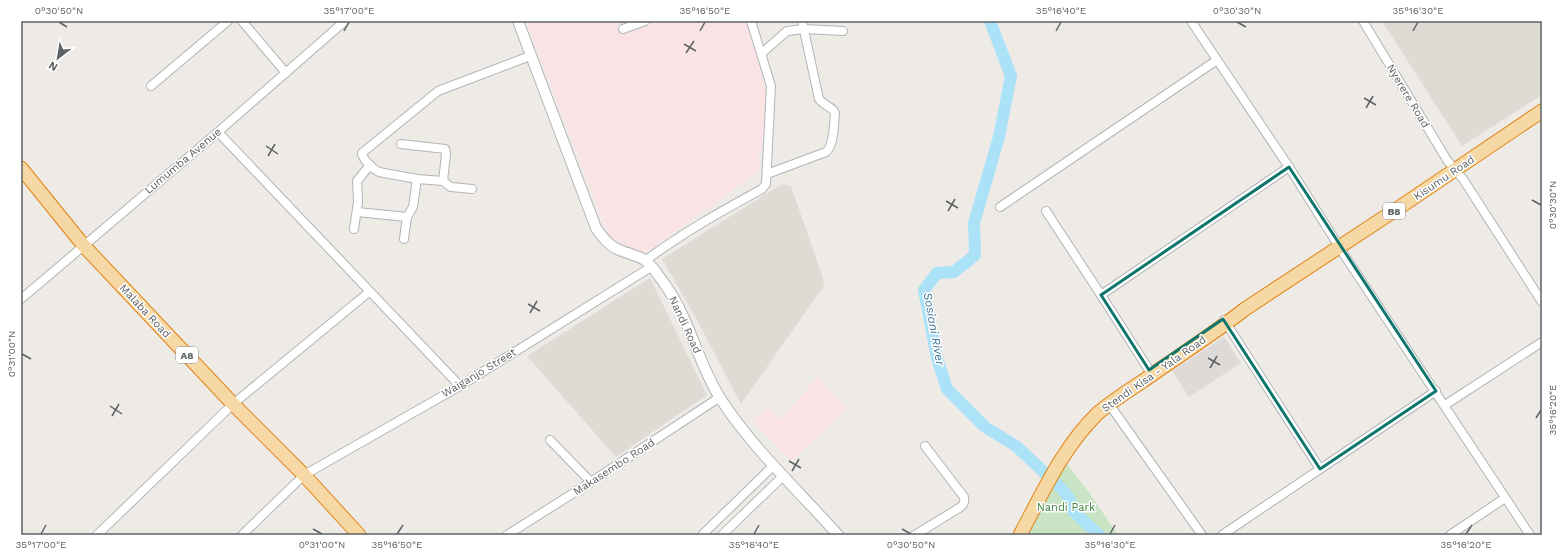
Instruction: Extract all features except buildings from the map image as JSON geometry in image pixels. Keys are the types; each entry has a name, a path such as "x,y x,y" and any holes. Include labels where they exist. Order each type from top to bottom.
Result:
{"highway":[{"name":"Kisumu Road","path":"1244,309 1455,171 1542,111"},
{"name":"Malaba Road","path":"21,168 84,246 233,404 304,475 359,535"},
{"name":"Stendi Kisa - Yala Road","path":"1012,535 1054,467 1078,435 1099,412 1225,321 1244,309"},
{"name":"B8","path":"1054,467 1072,437 1100,407 1149,370 1225,321"},
{"name":"B8","path":"1025,532 1043,486"}],"street":[{"path":"151,86 228,21"},
{"path":"242,21 286,72"},
{"name":"Lumumba Avenue","path":"21,299 218,132 345,21"},
{"name":"Nandi Road","path":"518,21 596,228 610,245 648,264 670,292 701,361 720,397 745,432 773,466 838,535"},
{"path":"623,29 645,21"},
{"path":"751,21 762,53 772,90 767,174 826,152 829,150 831,144 835,113 831,108 822,104 819,99 803,25"},
{"path":"1191,21 1446,405 1530,535"},
{"name":"Nyerere Road","path":"1363,21 1447,160 1464,180 1542,302"},
{"path":"762,53 787,31 803,25 843,31"},
{"path":"472,189 451,186 443,181 417,179 379,172 362,157 362,153 438,91 530,56"},
{"path":"1000,207 1217,60"},
{"path":"218,132 460,386"},
{"path":"401,144 445,149 446,154 443,181"},
{"path":"354,229 357,212 357,181 370,165"},
{"path":"1101,295 1289,168"},
{"name":"Waiganjo Street","path":"242,535 304,475 460,386 648,264 663,247 711,217 762,189 766,184 767,174"},
{"path":"404,239 407,217 413,207 417,179"},
{"path":"1046,211 1149,370"},
{"path":"357,212 407,217"},
{"path":"97,535 233,404 369,292"},
{"path":"1225,321 1320,468"},
{"path":"1446,405 1542,342"},
{"path":"1222,535 1436,391"},
{"name":"Makasembo Road","path":"507,535 720,397"},
{"path":"1109,404 1202,535"},
{"path":"550,440 591,482"},
{"path":"915,535 962,507 964,500 964,497 925,446"},
{"path":"702,535 773,466"},
{"path":"722,535 783,476"},
{"path":"1450,535 1505,498"}],"highlighted area":[{"path":"1289,167 1436,391 1320,469 1223,319 1149,370 1101,295"}],"shaded area":[{"path":"533,21 747,21 767,95 761,155 757,157 762,169 644,254 609,237 527,24"},
{"path":"1382,21 1542,21 1542,95 1462,146"},
{"path":"782,184 791,186 825,284 741,404 697,320 662,259"},
{"path":"650,278 707,395 616,457 527,356"},
{"path":"1224,337 1241,363 1189,397 1172,371"},
{"path":"818,377 847,409 791,461 753,421 767,407 780,419"}],"green space":[{"name":"Nandi Park","path":"1066,463 1088,491 1118,535 1020,535"}],"waterway":[{"name":"Sosiani River","path":"990,21 1011,76 999,137 974,223 975,255 954,272 937,273 924,290 937,358 947,389 985,427 1016,446 1061,488 1070,499 1073,511 1099,535"}]}
